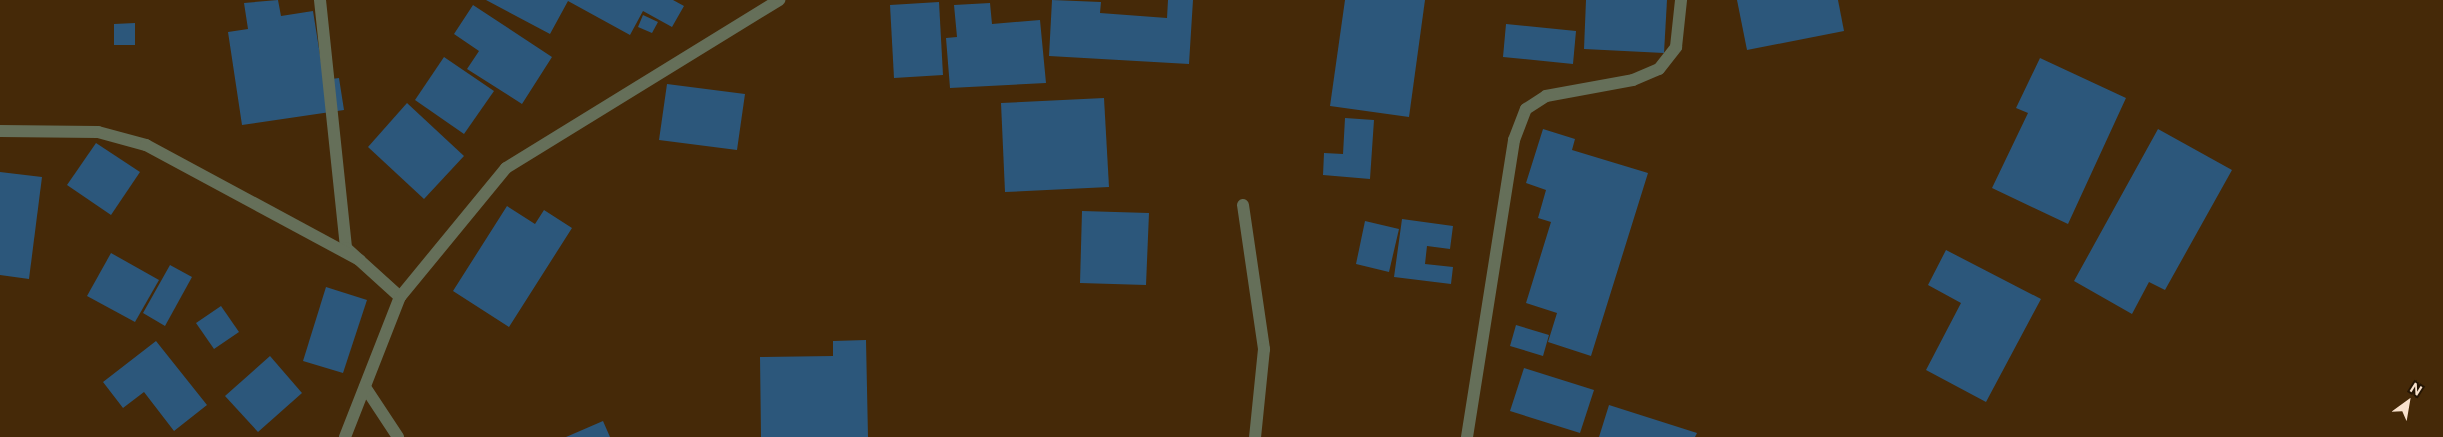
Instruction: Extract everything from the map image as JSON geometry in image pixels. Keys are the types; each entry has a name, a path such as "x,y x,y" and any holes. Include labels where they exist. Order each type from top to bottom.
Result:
{"street":[{"path":"320,0 346,248 400,297"},
{"path":"345,437 400,297 506,168 779,0"},
{"path":"1467,437 1514,140 1526,109 1546,96 1633,80 1659,69 1676,47 1683,15 1681,0"},
{"path":"0,131 98,132 146,145 360,260"},
{"path":"1243,205 1264,349 1255,437"},
{"path":"365,387 398,437"}],"building":[{"path":"278,0 281,16 313,11 324,80 339,78 344,110 242,125 228,32 248,29 244,3"},
{"path":"486,0 673,0 684,6 672,27 643,11 630,35 568,1 550,34"},
{"path":"1052,0 1101,2 1100,13 1167,18 1168,0 1193,0 1189,64 1049,56"},
{"path":"1345,0 1425,0 1409,117 1330,106"},
{"path":"1586,0 1667,0 1664,53 1584,49"},
{"path":"1737,0 1838,0 1844,31 1747,50"},
{"path":"939,2 943,75 894,78 890,5"},
{"path":"990,3 992,24 1040,20 1046,83 950,88 946,38 957,37 954,5"},
{"path":"473,5 552,57 522,104 467,69 479,51 454,34"},
{"path":"643,15 658,22 652,33 638,27"},
{"path":"135,23 135,45 114,45 114,24"},
{"path":"1506,24 1576,31 1573,64 1503,57"},
{"path":"444,57 494,91 464,134 415,100"},
{"path":"2040,58 2126,98 2068,224 1992,188 2028,113 2016,108"},
{"path":"667,84 745,94 737,150 659,140"},
{"path":"1104,98 1109,187 1005,192 1001,103"},
{"path":"407,103 464,156 424,199 368,147"},
{"path":"1345,118 1374,120 1370,179 1323,175 1324,153 1343,154"},
{"path":"1543,129 1575,139 1572,150 1648,173 1591,356 1548,342 1557,313 1526,303 1551,222 1538,218 1546,190 1526,183"},
{"path":"2158,129 2232,170 2165,290 2149,282 2132,314 2074,281"},
{"path":"96,143 140,172 111,215 67,185"},
{"path":"0,172 42,177 29,279 0,275"},
{"path":"507,206 535,224 544,210 572,228 509,327 453,291"},
{"path":"1082,211 1149,213 1146,285 1080,283"},
{"path":"1402,219 1453,226 1450,249 1427,246 1425,264 1453,267 1451,284 1394,277"},
{"path":"1365,221 1399,229 1389,272 1356,264"},
{"path":"1946,250 2041,299 1986,402 1926,370 1961,303 1928,285"},
{"path":"111,253 159,280 135,322 87,296"},
{"path":"170,265 192,277 165,326 143,313"},
{"path":"326,287 367,300 343,373 303,361"},
{"path":"221,306 239,332 214,349 196,323"},
{"path":"1516,325 1549,335 1543,356 1510,346"},
{"path":"866,340 868,437 761,437 760,357 833,356 833,341"},
{"path":"156,341 207,405 174,431 144,392 123,408 103,382"},
{"path":"270,356 302,393 258,432 225,396"},
{"path":"1524,368 1594,390 1580,433 1510,411"},
{"path":"1609,405 1697,433 1695,437 1599,437"},
{"path":"603,421 610,437 566,437"}]}
